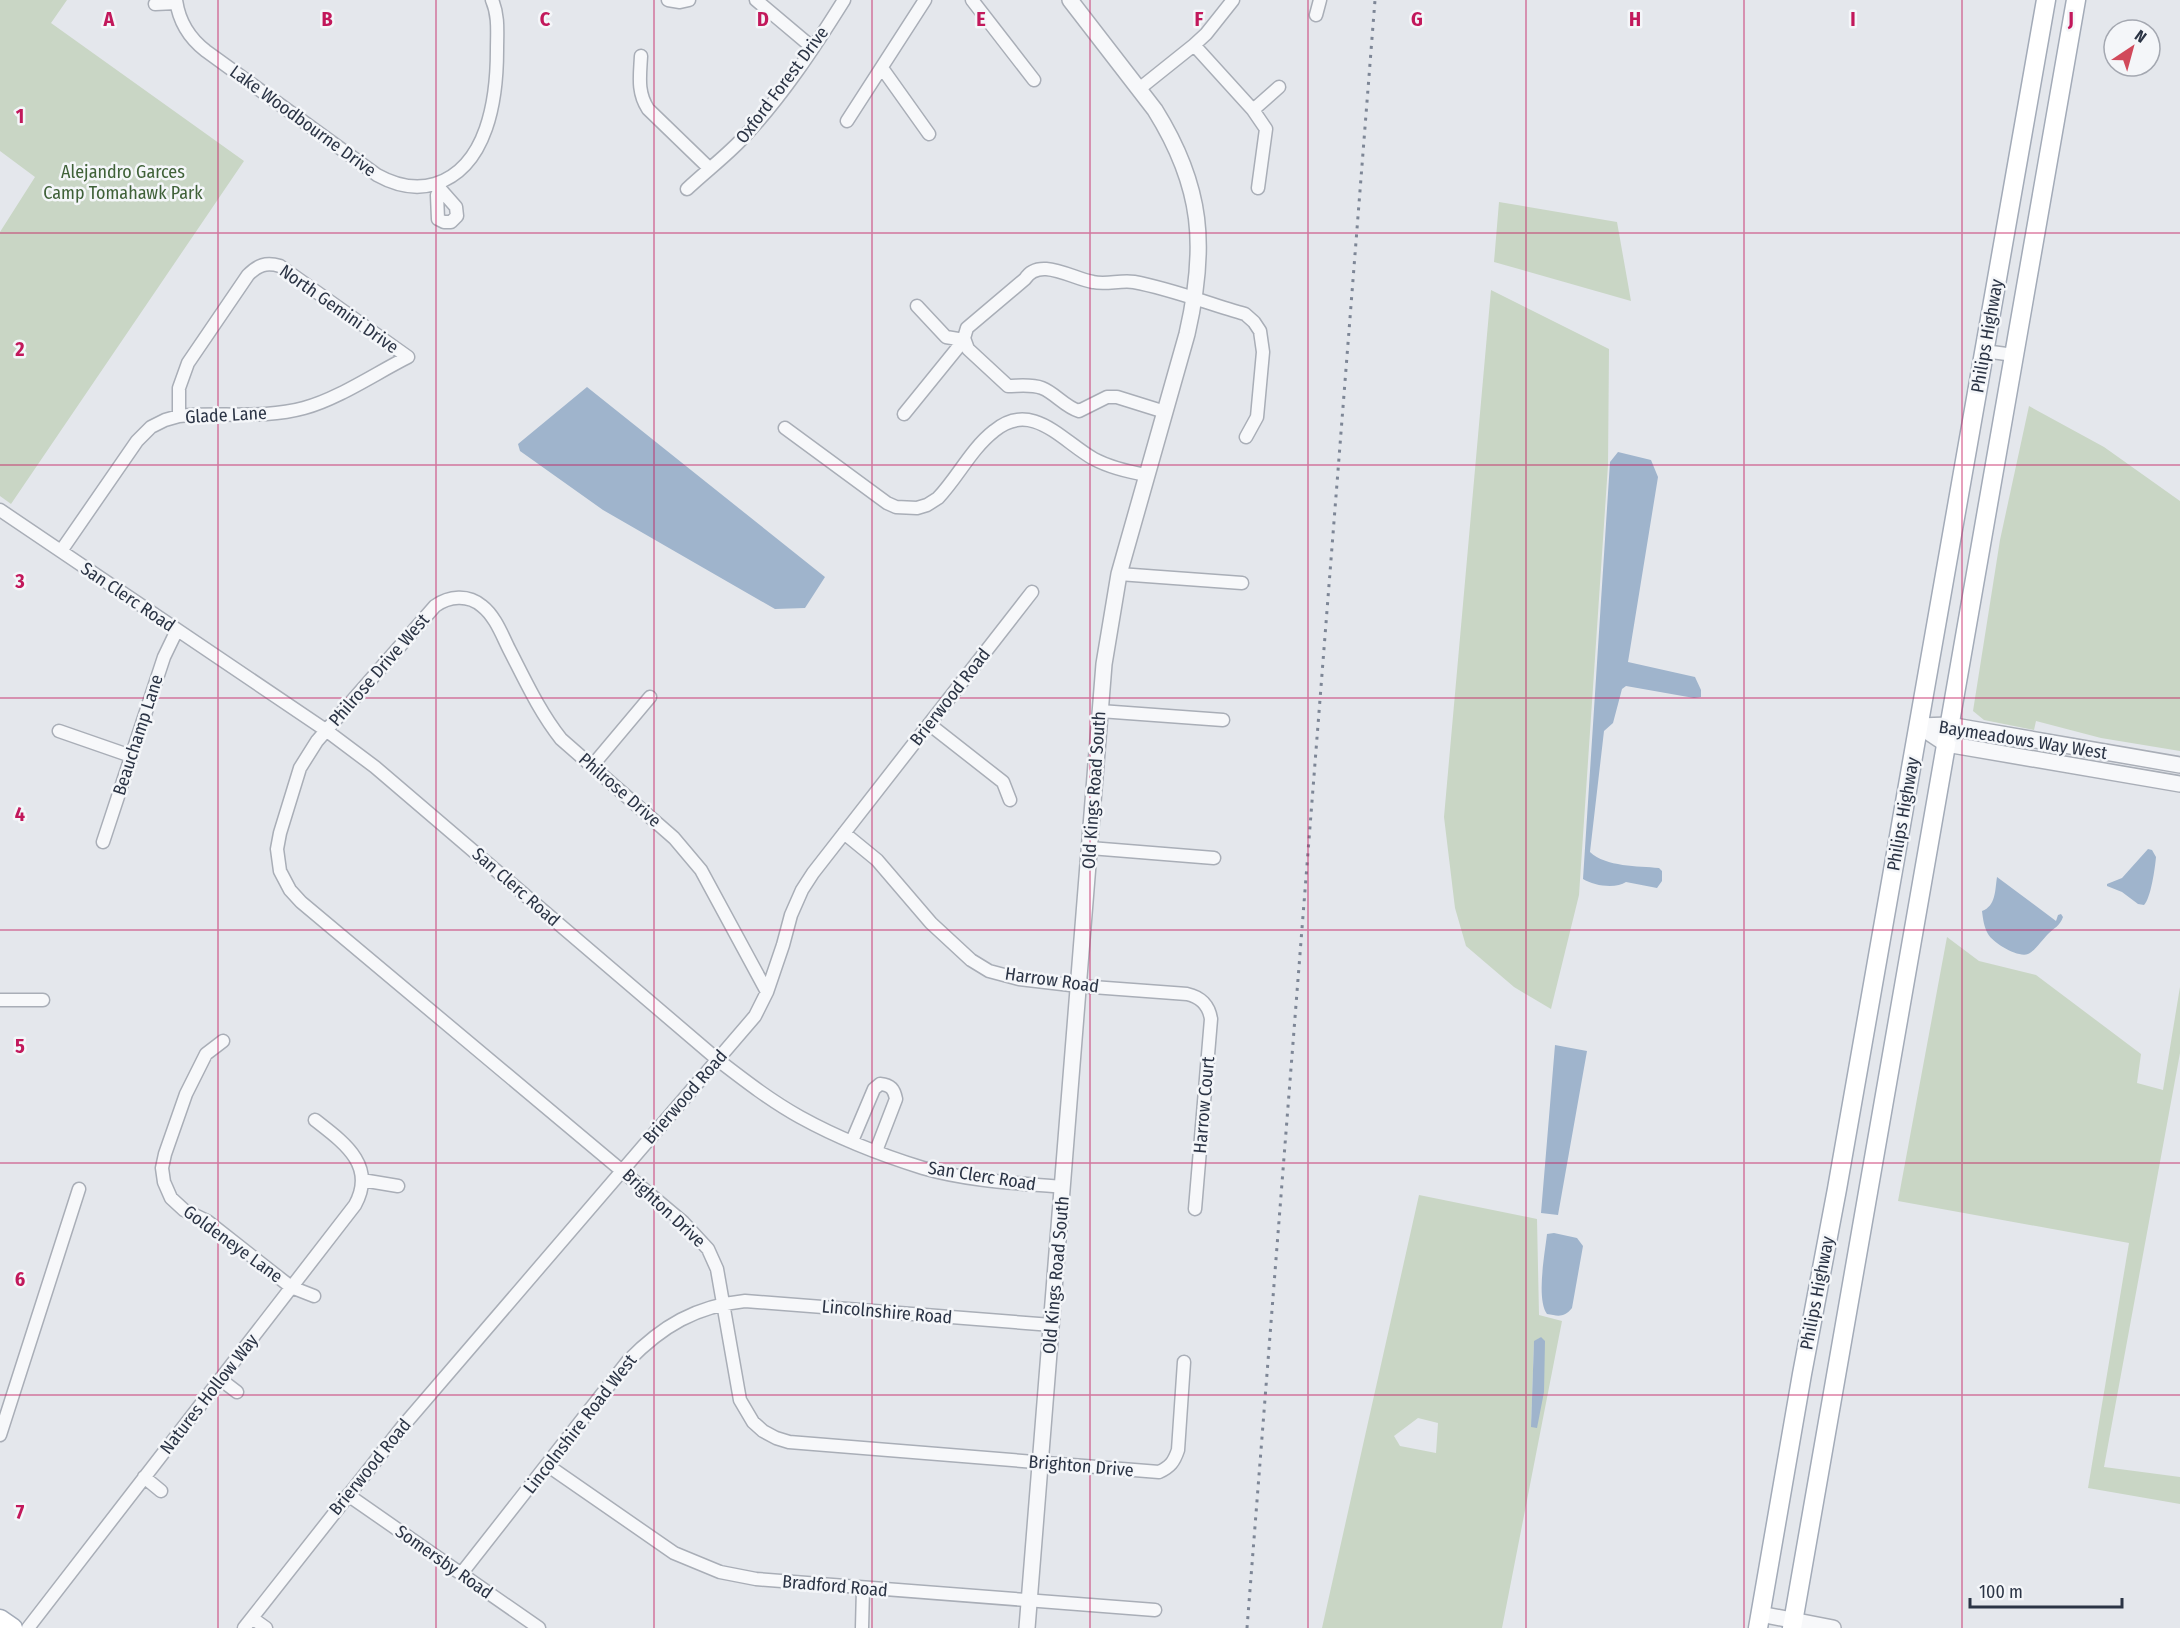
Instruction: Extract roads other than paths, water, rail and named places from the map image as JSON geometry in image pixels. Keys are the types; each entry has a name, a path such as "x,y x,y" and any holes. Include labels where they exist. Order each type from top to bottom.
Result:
{"main road":[{"name":"Philips Highway","path":"1759,1621 2046,0"},
{"name":"Philips Highway","path":"1793,1624 2076,0"},
{"path":"2022,139 2051,144"},
{"path":"1885,918 1914,923"},
{"path":"1837,1189 1863,1214"},
{"path":"0,1619 14,1628"}],"street":[{"name":"Lake Woodbourne Drive","path":"176,2 181,22 197,45 377,175 406,186 439,187 471,158 480,141 494,97 497,79 498,24 492,0"},
{"path":"668,0 680,2 689,0"},
{"path":"756,0 813,48"},
{"name":"Oxford Forest Drive","path":"687,189 744,137 767,110 813,48 844,0"},
{"path":"847,121 925,0"},
{"path":"972,0 1034,80"},
{"name":"Old Kings Road South","path":"1027,1628 1100,711 1110,624 1119,574 1195,299 1199,268 1199,238 1188,175 1166,128 1070,0"},
{"path":"1139,89 1194,45 1233,0"},
{"path":"1316,15 1320,0"},
{"path":"155,4 176,2"},
{"path":"1194,45 1253,110 1266,129 1258,188"},
{"path":"641,56 639,87 641,98 648,109 709,168"},
{"path":"882,69 929,134"},
{"path":"1253,110 1279,87"},
{"name":"North Gemini Drive","path":"180,416 179,388 188,363 248,275 256,267 269,263 280,266 408,357"},
{"path":"904,414 964,340 966,328 1034,270 1046,268 1097,283 1136,283 1245,314 1260,331 1263,352 1257,417 1246,437"},
{"path":"917,306 946,337 964,340"},
{"path":"964,340 968,349 1008,386 1031,385 1043,388 1073,410 1085,409 1107,397 1165,412"},
{"path":"1984,351 2014,355"},
{"name":"Glade Lane","path":"61,551 137,441 151,428 165,420 180,416 282,412 304,408 330,398 408,357"},
{"path":"785,428 887,503 909,509 927,505 938,498 987,437 1000,426 1022,419 1048,426 1092,458 1107,465 1147,475"},
{"name":"San Clerc Road","path":"0,510 327,731 375,766 718,1059 762,1094 798,1117 876,1151 924,1168 970,1177 1063,1187"},
{"path":"1119,574 1242,583"},
{"name":"Brierwood Road","path":"248,1623 403,1426 755,1016 767,992 791,915 802,890 843,833 1032,592"},
{"name":"Philrose Drive West","path":"327,731 435,606 443,600 464,598"},
{"name":"Philrose Drive","path":"464,598 474,601 491,614 546,720 561,739 674,838 689,854 701,870 767,992"},
{"name":"Beauchamp Lane","path":"103,842 164,657 177,630"},
{"path":"592,766 650,696"},
{"path":"1100,711 1224,720"},
{"path":"929,724 1003,782 1010,800"},
{"name":"Baymeadows Way West","path":"1919,726 1949,725 2180,765"},
{"name":"Baymeadows Way West","path":"1919,726 1946,744 2180,784"},
{"name":"Brighton Drive","path":"327,731 317,741 300,768 280,833 277,849 280,872 290,890 301,902 683,1221 708,1249 717,1269 740,1400 753,1422 763,1431 789,1442 1159,1472 1168,1468 1175,1460 1178,1450 1184,1362"},
{"path":"59,732 132,756"},
{"name":"Harrow Road","path":"843,833 877,860 931,923 971,960 989,971 1019,979 1079,986 1187,994 1198,998 1205,1004"},
{"path":"1090,848 1214,858"},
{"path":"0,1000 43,1000"},
{"name":"Harrow Court","path":"1195,1209 1211,1019 1205,1004"},
{"name":"Goldeneye Lane","path":"223,1041 206,1054 186,1094 165,1154 162,1168 164,1182 171,1198 184,1210 207,1221 291,1287 314,1296"},
{"path":"852,1141 874,1089 880,1084 889,1085 895,1091 896,1099 876,1151"},
{"path":"315,1120 352,1152 359,1165 362,1180 398,1186"},
{"name":"Natures Hollow Way","path":"28,1628 355,1205 362,1180"},
{"path":"0,1435 79,1189"},
{"name":"Lincolnshire Road","path":"723,1303 745,1301 1052,1325"},
{"name":"Lincolnshire Road West","path":"461,1574 628,1361 667,1327 691,1314 723,1303"},
{"path":"220,1379 237,1392"},
{"name":"Bradford Road","path":"547,1465 674,1552 720,1572 756,1579 1155,1610"},
{"path":"144,1477 161,1491"},
{"name":"Somersby Road","path":"348,1495 539,1628"},
{"path":"862,1628 863,1588"},
{"path":"1759,1621 1833,1628"},
{"path":"248,1623 266,1628"}],"water":[{"path":"587,387 825,577 805,608 775,609 603,510 520,451 518,444"},
{"path":"1618,452 1651,460 1658,477 1628,662 1695,677 1701,690 1701,697 1694,698 1626,686 1622,689 1613,723 1604,731 1590,852 1613,863 1659,868 1662,871 1662,881 1657,888 1626,882 1605,886 1583,879 1610,462"},
{"path":"2148,849 2152,850 2156,857 2151,890 2144,905 2138,904 2107,884 2122,878"},
{"path":"1997,877 2056,921 2058,915 2061,914 2063,917 2059,925 2028,954 2018,954 2006,949 1988,934 1982,911 1987,909 1992,901"},
{"path":"1555,1045 1587,1051 1558,1215 1541,1213"},
{"path":"1554,1233 1577,1238 1583,1246 1572,1308 1561,1316 1547,1314 1542,1298 1547,1234"},
{"path":"1541,1337 1545,1341 1544,1392 1537,1428 1531,1427 1534,1341"}],"railway":[{"path":"1247,1628 1375,0"}],"park label":[{"name":"Alejandro Garces Camp Tomahawk Park","path":"123,182"}]}
